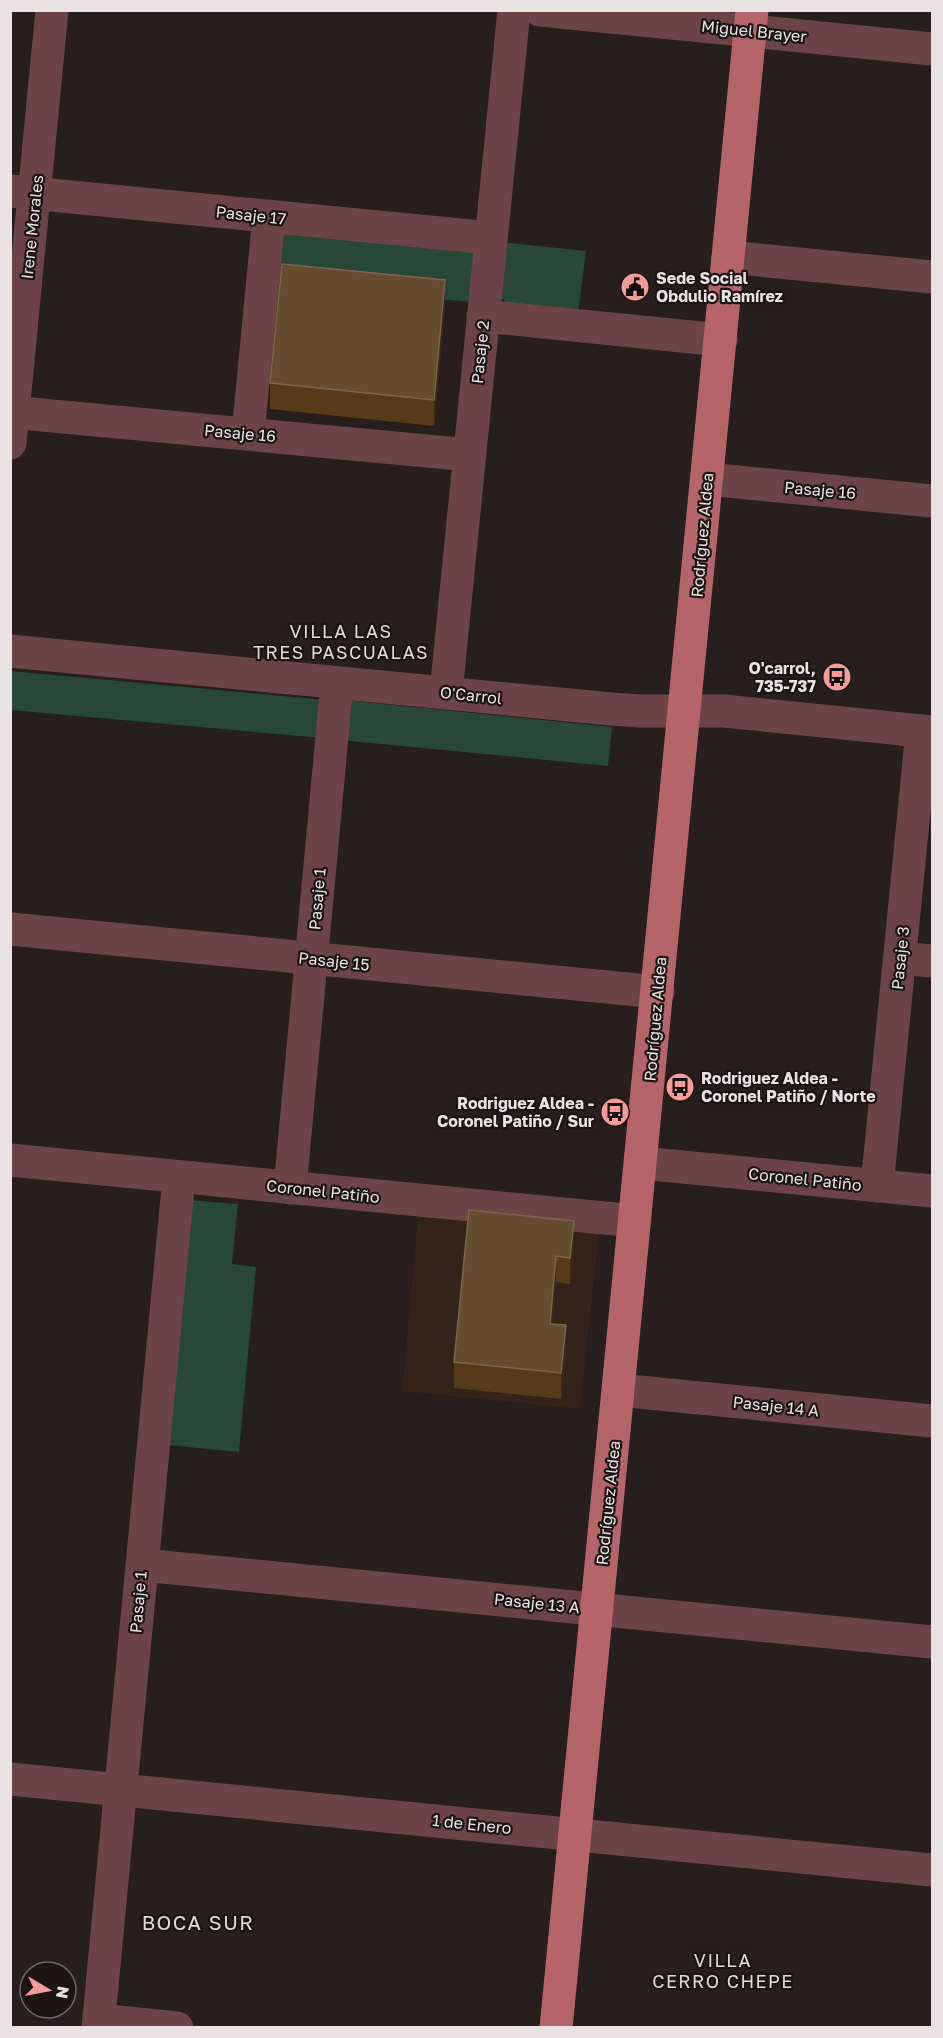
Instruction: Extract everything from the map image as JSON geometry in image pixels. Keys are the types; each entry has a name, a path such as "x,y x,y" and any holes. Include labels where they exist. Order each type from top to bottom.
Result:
{"main road":[{"name":"Rodríguez Aldea","path":"556,2028 751,21"}],"street":[{"name":"Irene Morales","path":"12,422 23,192 52,10"},
{"name":"Pasaje 2","path":"446,693 514,10"},
{"name":"Miguel Brayer","path":"540,10 751,21 933,49"},
{"name":"Pasaje 17","path":"23,192 491,238"},
{"path":"248,434 269,216"},
{"path":"728,257 933,277"},
{"path":"483,316 721,340"},
{"name":"Pasaje 16","path":"12,422 248,434 470,455"},
{"name":"Pasaje 16","path":"707,479 933,501"},
{"name":"O'Carrol","path":"10,651 630,711 724,711 927,731"},
{"name":"Pasaje 1","path":"290,1188 337,683"},
{"name":"Pasaje 3","path":"877,1186 900,958 927,731"},
{"name":"Pasaje 15","path":"10,929 658,992"},
{"path":"900,958 933,962"},
{"name":"Coronel Patiño","path":"10,1160 635,1221"},
{"name":"Coronel Patiño","path":"641,1163 933,1191"},
{"name":"Pasaje 1","path":"98,2024 179,1177"},
{"name":"Pasaje 14 A","path":"619,1390 933,1421"},
{"name":"Pasaje 13 A","path":"142,1565 933,1642"},
{"name":"1 de Enero","path":"10,1779 933,1870"},
{"path":"98,2024 177,2028"}],"shaded area":[{"path":"418,1217 599,1233 580,1409 402,1391"}],"green space":[{"path":"290,226 466,244 475,255 471,302 273,284 278,234"},
{"path":"501,242 586,251 578,313 509,305 495,292"},
{"path":"10,671 326,700 322,738 11,710"},
{"path":"344,700 612,727 608,766 340,740"},
{"path":"189,1200 238,1204 232,1264 256,1267 239,1452 167,1445"}],"building":[{"path":"282,264 445,280 434,400 270,383"},
{"path":"469,1210 574,1221 570,1258 556,1256 550,1324 566,1325 561,1373 454,1362"}],"place":[{"name":"Sede Social Obdulio Ramírez","path":"635,287"},
{"name":"O'carrol, 735-737","path":"837,677"},
{"name":"Rodriguez Aldea - Coronel Patiño / Norte","path":"680,1087"},
{"name":"Rodriguez Aldea - Coronel Patiño / Sur","path":"615,1112"}],"district":[{"name":"VILLA LAS TRES PASCUALAS","path":"341,642"},
{"name":"BOCA SUR","path":"198,1923"},
{"name":"VILLA CERRO CHEPE","path":"723,1971"}]}
